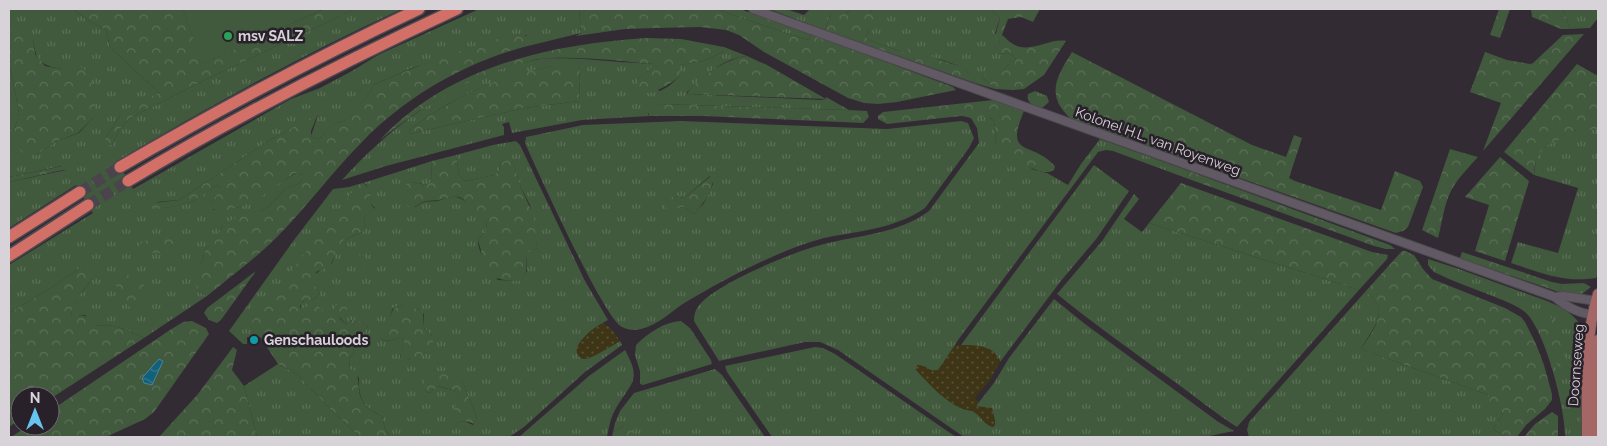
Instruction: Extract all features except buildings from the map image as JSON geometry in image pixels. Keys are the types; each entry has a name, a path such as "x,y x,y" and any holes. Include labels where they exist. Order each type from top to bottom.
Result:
{"highway":[{"path":"120,167 178,133 280,78 419,9"},
{"path":"128,181 288,91 457,9"},
{"path":"9,237 80,192"},
{"path":"9,256 88,205"}],"main road":[{"name":"Doornseweg","path":"1587,437 1589,355 1597,306"},
{"name":"Doornseweg","path":"1595,437 1598,340"}],"street":[{"name":"Kolonel H.L. van Royenweg","path":"753,9 1555,297 1563,304 1577,311 1597,306"},
{"name":"Kolonel H.L. van Royenweg","path":"1555,297 1564,296 1597,306"}],"green space":[{"path":"9,9 73,9 106,30 110,47 159,93 120,116 105,139 112,145 120,129 130,118 213,76 355,9 402,9 257,81 117,161 133,189 291,99 320,88 378,55 479,9 579,9 581,33 536,44 526,35 513,35 412,68 373,85 371,91 351,115 344,121 334,124 320,138 311,136 318,115 270,140 179,200 157,202 165,208 185,204 197,199 217,185 220,188 220,192 210,204 213,210 230,209 255,199 296,173 303,175 303,179 298,184 285,189 270,205 260,212 223,224 216,241 205,249 203,259 195,273 198,291 207,296 144,338 114,326 95,326 85,315 72,315 71,311 75,302 95,276 83,266 9,313 9,265 93,213 76,185 9,228 9,182 66,170 62,166 9,177","holes":["33,39 40,61 49,66 63,69 93,118 79,133 55,142 36,155 14,132 19,113 9,62"]},
{"path":"73,9 183,9 203,63 324,9 355,9 213,76 130,118 120,129 112,145 107,146 105,139 120,116 131,106 159,93 110,47 106,30"},
{"name":"msv SALZ","path":"183,9 324,9 202,64"},
{"path":"573,9 716,9 809,40 811,34 953,87 956,90 897,102 864,103 848,98 764,52 739,35 726,30 700,27 625,29 576,36 581,33 579,10"},
{"path":"716,9 740,9 811,34 809,40"},
{"path":"769,9 786,9 804,15 810,9 849,9 845,13 831,12 825,30"},
{"path":"849,9 873,9 870,13 876,21 874,29 869,30 866,37 871,41 902,52 906,52 909,48 915,49 962,67 973,77 975,83 825,30 831,12 839,10 846,13"},
{"path":"873,9 990,9 1000,18 995,33 1000,41 998,54 1010,54 1016,59 1014,64 1009,64 1003,71 988,73 983,78 995,89 975,83 965,70 956,65 935,58 902,52 871,41 866,37 869,30 870,13"},
{"path":"990,9 1040,9 1033,22 1021,17 1008,19 1002,35 1015,45 1027,47 1054,41 1066,41 1044,75 1024,89 995,89 983,78 993,68 1003,71 1009,64 1014,64 1016,59 1010,54 998,54 1000,41 995,37 1000,18"},
{"path":"1499,9 1510,9 1500,38 1490,35"},
{"path":"1531,9 1563,9 1570,29 1561,29 1532,17"},
{"path":"1563,9 1598,9 1598,18 1590,28 1570,29"},
{"path":"25,30 33,39 35,54 45,66 63,69 76,63 89,73 97,97 93,118 78,133 55,142 36,155 25,155 18,148 14,132 19,113 9,62 10,45 17,33"},
{"path":"521,34 530,37 536,44 488,59 465,69 442,80 400,108 363,141 269,245 207,296 198,291 195,282 195,272 203,259 205,249 216,240 223,224 253,210 260,212 270,205 285,189 298,184 303,179 303,175 295,173 254,200 231,210 220,211 210,208 210,204 219,192 220,188 217,185 200,197 182,205 154,209 152,205 154,203 179,200 270,140 318,114 311,131 311,136 320,138 329,127 344,121 350,115 371,91 373,85 449,55 503,37"},
{"path":"1584,34 1483,151 1501,103 1470,92 1485,52 1507,60 1530,64 1563,35"},
{"path":"647,38 681,39 724,47 724,51 704,61 680,65 680,76 662,88 648,93 642,92 638,88 637,80 655,64 596,59 538,59 508,67 473,80 425,107 380,140 407,115 437,94 469,77 503,64 539,53 574,46"},
{"path":"724,47 747,56 730,60 714,69 693,86 687,94 821,100 826,99 826,97 849,110 660,104 648,114 649,116 582,120 512,133 509,122 502,124 504,135 386,166 342,180 382,140 429,104 481,76 507,67 553,58 656,64 637,80 660,91 680,76 680,65 704,61 724,51","holes":["553,66 580,66 579,101 524,108 409,134 412,128 437,111 465,95 493,83 522,73"]},
{"path":"1072,52 1252,145 1286,157 1294,135 1302,138 1289,178 1295,181 1381,210 1395,171 1420,181 1423,187 1408,227 1396,233 1070,118 1062,110 1058,101 1056,85 1058,77"},
{"path":"747,56 767,65 826,99 687,94 697,82 713,70 731,60"},
{"path":"1577,64 1598,76 1598,130 1576,130 1545,147 1538,155 1534,175 1504,152"},
{"path":"553,66 580,66 579,101 524,108 409,134 409,131 415,125 478,88 507,77"},
{"path":"1035,91 1047,96 1049,102 1042,108 1031,104 1028,100 1028,94"},
{"path":"993,100 1024,111 1017,136 1019,142 1046,158 1055,166 1054,170 1048,172 1034,169 998,148 994,121 988,117 973,118 961,116 887,124 878,119 878,116 883,112"},
{"path":"660,104 867,111 869,117 863,123 703,116 649,116 649,111"},
{"path":"982,115 994,121 996,143 999,148 1034,170 1047,173 1068,185 1100,139 1189,171 1186,178 1113,151 1098,152 958,340 939,370 932,371 963,409 977,414 981,408 976,406 994,383 1009,358 1054,299 1217,421 1234,431 1204,437 964,437 838,350 820,342 805,342 719,361 694,321 694,316 701,303 724,286 777,260 824,244 878,233 904,225 929,211 979,143 977,128 971,118"},
{"path":"681,121 887,129 961,121 968,123 974,138 969,148 925,208 913,215 889,225 824,238 784,252 708,289 654,324 634,330 622,327 613,318 601,299 571,242 525,143 526,137 583,125","holes":["710,176 713,184 704,203 694,214 684,207 679,208 675,196 684,198"]},
{"path":"1581,129 1598,130 1598,274 1596,278 1563,278 1511,263 1518,242 1558,253 1578,188 1534,175 1536,161 1537,156 1544,147"},
{"path":"516,141 520,145 585,281 608,320 582,339 577,348 587,359 620,341 622,345 585,372 524,427 509,437 390,437 385,429 382,416 370,410 363,402 359,378 350,369 349,359 354,352 350,339 362,333 368,327 351,320 346,324 335,313 326,314 301,309 301,303 306,300 315,299 320,294 315,284 315,274 332,263 344,240 362,232 365,215 375,208 370,203 369,189 363,183 432,161 431,181 429,184 414,182 404,187 402,192 404,202 415,207 424,202 450,197 461,199 486,220 487,229 478,240 480,252 498,280 521,281 527,271 526,254 537,248 530,205 521,188 512,160 501,162 499,171 494,175 465,181 459,175 456,155","holes":["401,305 408,309 418,309 424,314 424,328 432,336 426,353 408,360 400,357 404,341 401,338 388,341 381,338 393,308","461,378 477,418 473,425 464,421 457,423 458,395 456,391 437,386 430,393 425,389"]},
{"path":"1450,149 1478,157 1451,190 1438,238 1422,230"},
{"path":"456,155 459,175 465,181 494,175 499,171 501,162 512,159 521,188 534,216 537,248 526,254 526,272 521,281 499,279 488,273 482,261 478,240 487,229 486,220 466,209 467,204 461,198 454,197 426,201 412,208 405,204 402,192 405,185 412,182 429,184 431,181 432,161"},
{"path":"1500,157 1529,181 1505,261 1475,251 1489,205 1465,197"},
{"path":"1094,165 1129,191 1097,238 1060,282 1000,362 999,358 961,345"},
{"path":"63,166 68,170 9,182 9,177"},
{"path":"1189,171 1390,245 1395,249 1374,246 1186,178"},
{"path":"711,176 713,177 713,182 709,193 694,214 684,207 669,210 665,207 668,198 675,196 684,198"},
{"path":"363,183 371,189 370,203 376,211 365,215 362,232 344,240 329,267 316,272 315,284 320,294 315,299 303,301 300,306 301,309 315,303 326,314 331,309 334,312 336,305 345,302 347,304 346,311 339,318 346,324 354,320 368,327 362,333 350,339 354,352 349,359 350,369 355,371 357,376 361,399 373,412 382,416 385,429 390,437 360,437 297,374 278,364 257,332 252,332 248,327 349,196 359,184"},
{"path":"1181,183 1372,252 1388,255 1387,259 1359,290 1149,223"},
{"path":"359,184 299,262 252,332 257,331 261,337 247,337 247,344 243,344 229,331 294,240 333,189"},
{"path":"1134,194 1139,199 1124,219 1142,232 1149,223 1359,290 1237,427 1115,339 1057,294 1102,241"},
{"path":"172,238 177,244 170,253 136,253 136,249 143,241"},
{"path":"1402,251 1414,255 1432,279 1505,308 1521,317 1525,322 1544,365 1552,400 1545,409 1526,425 1517,437 1506,437 1493,429 1503,415 1488,405 1491,396 1361,349 1375,327 1379,312 1373,299 1365,292"},
{"path":"1462,252 1562,284 1559,292 1462,259 1460,258"},
{"path":"356,254 362,254 366,261 362,268 356,268 352,264 352,258"},
{"path":"1428,259 1547,301 1561,307 1577,320 1585,339 1581,437 1565,437 1562,409 1553,371 1533,321 1525,312 1508,302 1434,272 1428,265"},
{"path":"83,266 96,266 106,269 105,272 95,277 83,290 73,306 72,315 89,318 95,326 114,326 144,338 60,393 60,386 10,386 9,427 9,313"},
{"path":"256,271 221,320 217,323 209,320 204,313 207,308"},
{"path":"125,274 142,282 146,289 148,299 140,308 131,308 119,294 116,286 116,275"},
{"path":"1584,283 1591,287 1582,294 1559,292 1562,284"},
{"path":"1365,292 1378,305 1379,312 1378,319 1361,349 1491,396 1491,399 1503,415 1493,429 1506,437 1249,437 1247,430 1249,422"},
{"path":"401,305 423,311 424,328 432,336 433,341 432,347 426,353 408,360 401,359 404,341 401,338 386,341 381,338 380,334 394,308"},
{"path":"1546,314 1555,323 1565,347 1566,355 1563,368 1558,366 1538,325 1539,319"},
{"path":"192,321 206,328 209,334 154,412 145,419 106,437 11,437 60,436 60,404 183,322"},
{"path":"681,321 690,328 712,364 643,385 640,384 640,371 635,355 636,345 646,336 668,323"},
{"path":"233,347 237,350 232,370 244,386 257,437 159,437 198,394"},
{"path":"815,347 823,348 835,354 956,437 772,437 727,372 725,366"},
{"path":"625,350 634,376 630,388 613,413 607,437 519,437 589,376"},
{"path":"278,364 297,374 360,437 257,437 244,386"},
{"path":"715,369 722,375 765,437 634,437 623,426 613,432 620,411 634,393"},
{"path":"452,370 461,378 477,418 475,424 464,421 452,423 451,420 458,399 456,391 438,386 430,393 425,388 424,380 427,373"},
{"path":"1552,412 1558,416 1558,437 1524,437 1535,424"},
{"path":"623,426 629,427 634,437 612,437 613,432"}],"sand":[{"path":"603,323 611,328 620,341 592,357 581,358 577,351 581,341"},
{"path":"955,345 988,348 993,351 1000,362 990,380 975,398 979,402 976,406 992,408 995,420 993,427 987,425 974,412 950,402 916,370 917,365 935,371 938,370"}],"water":[{"path":"159,359 163,361 152,385 144,383 142,378"}],"tunnel":[{"path":"80,192 120,167"},
{"path":"88,205 128,181"}],"place":[{"name":"msv SALZ","path":"228,36"},
{"name":"Genschauloods","path":"254,340"}]}
